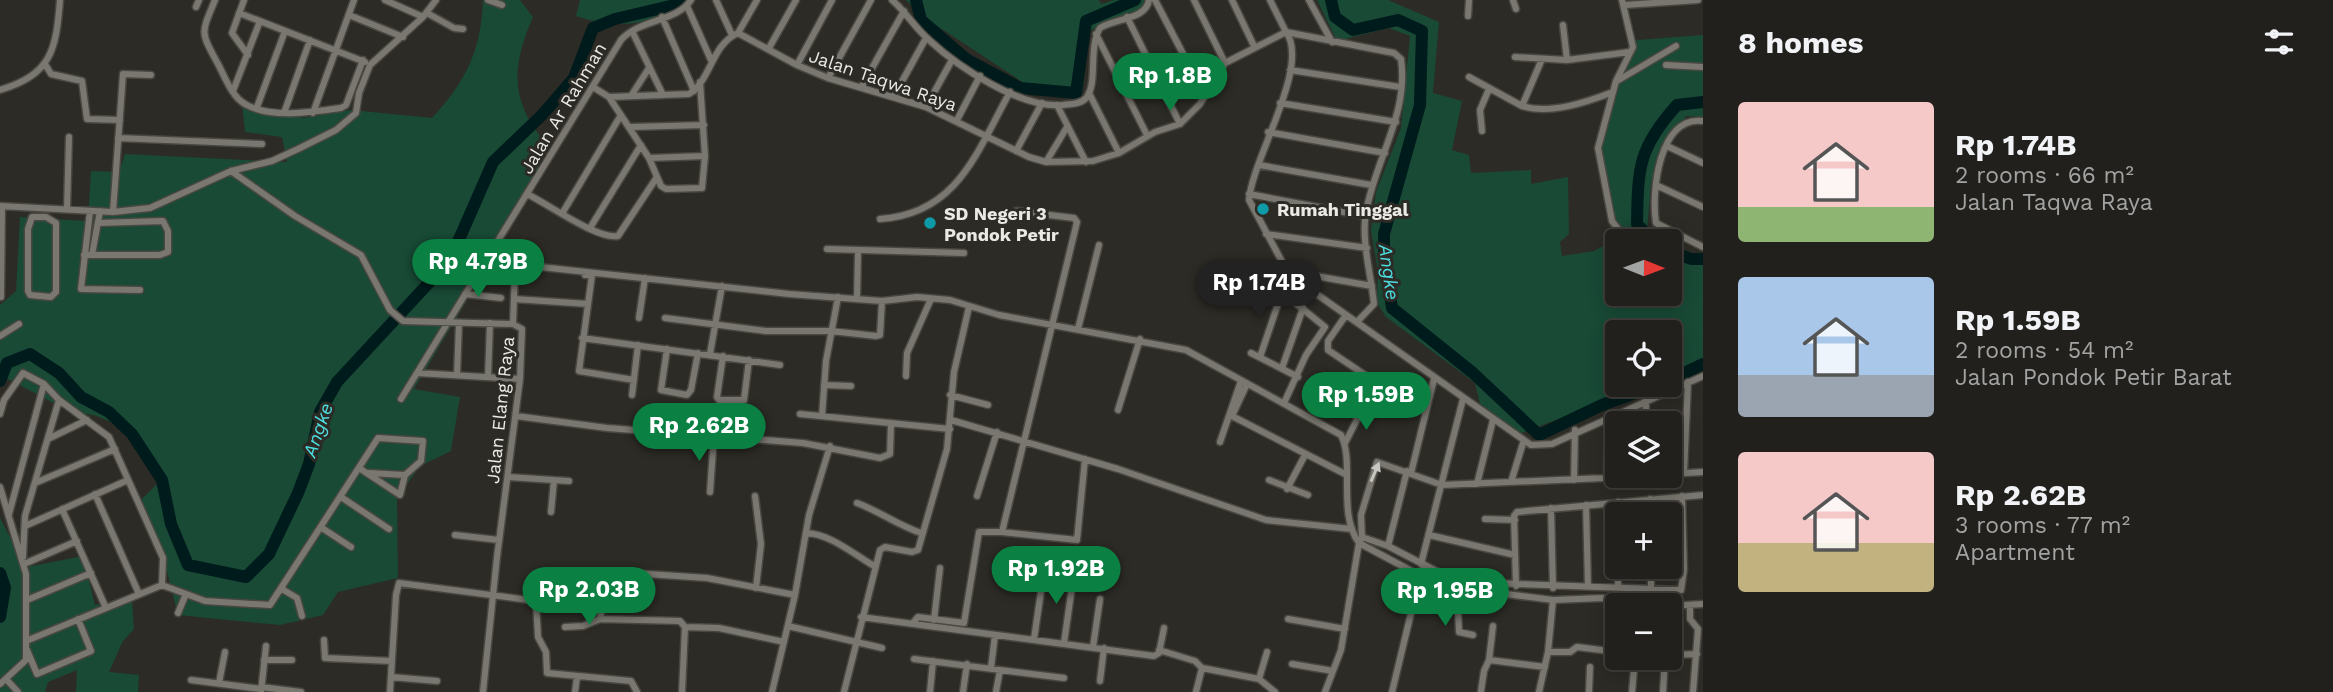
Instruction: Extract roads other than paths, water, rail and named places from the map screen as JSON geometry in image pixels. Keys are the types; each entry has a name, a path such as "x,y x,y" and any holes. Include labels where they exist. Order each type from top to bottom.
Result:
{"street":[{"path":"0,90 24,82 45,64 54,48 60,0"},
{"path":"215,0 202,33 233,91 245,104 284,113 313,113 346,105 366,63 402,37 436,0"},
{"path":"244,0 232,33 248,55"},
{"path":"313,113 354,0"},
{"path":"385,0 454,28 463,29"},
{"path":"488,0 502,5"},
{"path":"716,0 735,34"},
{"path":"769,48 796,0"},
{"path":"797,65 832,0"},
{"path":"828,78 871,0"},
{"path":"892,0 926,38 952,60 1010,92 1057,105 1081,102 1089,93"},
{"path":"1119,153 1089,93 1096,34 1109,22 1146,10 1150,0"},
{"path":"1155,0 1205,96"},
{"path":"1194,0 1225,63"},
{"path":"1233,0 1254,46"},
{"path":"1270,0 1293,47 1290,70 1268,132 1249,200 1287,271 1523,443 1547,446 1605,417"},
{"path":"1309,0 1332,42"},
{"path":"1468,16 1469,0"},
{"path":"1513,0 1516,9"},
{"path":"1618,229 1612,221 1599,160 1599,140 1616,81 1630,52 1632,40 1623,3 1698,0"},
{"path":"609,97 694,91 711,60 735,34 755,1"},
{"path":"689,3 711,60"},
{"name":"Jalan Ar Rahman","path":"484,261 617,46 632,31 689,3"},
{"path":"862,86 904,11"},
{"path":"239,13 366,63"},
{"path":"349,15 402,37"},
{"path":"662,17 694,91"},
{"path":"1127,17 1180,124"},
{"path":"233,91 260,21"},
{"path":"1563,24 1567,60"},
{"path":"257,107 285,31"},
{"path":"632,31 663,95"},
{"path":"1286,32 1399,55 1402,64 1396,121 1371,185 1365,216 1372,307 1357,323"},
{"name":"Jalan Taqwa Raya","path":"735,34 828,78 926,107 1016,151 1046,162 1086,162 1119,153 1147,135 1180,124 1205,96 1225,63 1286,32"},
{"path":"1096,34 1147,135"},
{"path":"894,96 926,38"},
{"path":"284,113 310,40"},
{"path":"1616,81 1676,46"},
{"path":"1515,57 1567,60 1630,52"},
{"path":"1522,106 1542,58"},
{"path":"926,107 952,60"},
{"path":"1,297 1,206 113,212 150,208 231,171 272,161 336,130 356,114 366,63"},
{"path":"45,64 51,75 82,81 87,119 120,120"},
{"path":"1666,65 1703,67"},
{"path":"631,96 649,68"},
{"path":"1290,70 1400,87"},
{"path":"113,212 123,72 151,75"},
{"path":"957,120 980,76"},
{"path":"1469,77 1531,109 1562,107 1613,92"},
{"path":"593,88 609,97 631,127 663,188 704,185 704,125 700,82"},
{"path":"1482,131 1480,110 1489,89"},
{"path":"880,219 916,212 940,199 973,162 1010,92"},
{"path":"1016,151 1042,103"},
{"path":"1280,103 1396,121"},
{"path":"1057,105 1086,162"},
{"path":"563,212 621,115"},
{"path":"1703,121 1683,122 1667,146 1656,169 1653,205 1656,223 1703,247"},
{"path":"631,127 704,125"},
{"path":"1046,162 1067,127"},
{"path":"1268,132 1385,153"},
{"path":"67,209 69,137"},
{"path":"118,138 262,144"},
{"path":"590,228 641,145"},
{"path":"1667,146 1703,163"},
{"path":"649,158 705,156"},
{"path":"1259,165 1371,185"},
{"name":"Jalan Elang Raya","path":"231,171 295,216 360,255 390,310 399,318 409,322 513,324 522,329 520,379 483,692"},
{"path":"527,194 609,237 618,236 657,177"},
{"path":"1656,186 1703,207"},
{"path":"1249,194 1365,216"},
{"path":"90,211 88,255 82,290 140,290"},
{"path":"88,255 100,211"},
{"path":"1002,532 1050,323 1077,222 1074,218 1016,211"},
{"path":"32,217 46,217 57,226 55,295 32,296 28,291 29,221 32,217"},
{"path":"88,255 160,255 168,250 167,226 161,220 98,223"},
{"path":"1265,234 1367,248"},
{"path":"1078,328 1099,245"},
{"path":"827,250 964,253"},
{"path":"857,299 858,252"},
{"path":"401,399 484,261 857,299 950,300 969,307 1140,339 1186,350 1331,428 1345,443"},
{"path":"1244,269 1256,267 1298,281"},
{"path":"513,324 516,270 592,275 579,368 581,373 634,380"},
{"path":"1287,271 1372,286"},
{"path":"639,318 645,278"},
{"path":"1272,284 1322,322 1325,329 1306,355 1284,403"},
{"path":"710,354 722,286"},
{"path":"1260,357 1282,292"},
{"path":"465,294 501,298"},
{"path":"822,415 831,331 838,297"},
{"path":"514,299 588,304"},
{"path":"906,376 907,353 931,299"},
{"path":"664,318 766,331 831,331 878,336 882,301"},
{"path":"844,692 874,566 885,547 917,551 937,490 950,429 950,395 969,307"},
{"path":"1282,368 1303,307"},
{"path":"1346,315 1328,341 1328,350 1371,379"},
{"path":"457,375 459,323"},
{"path":"488,377 490,323"},
{"path":"0,337 19,324"},
{"path":"582,338 780,365"},
{"path":"1118,410 1140,339"},
{"path":"632,395 638,345"},
{"path":"667,349 661,390 687,395 690,395 698,353"},
{"path":"1251,353 1298,377"},
{"path":"723,356 717,397 719,400 743,401 749,360"},
{"path":"0,414 4,400 23,373 44,384 59,400 109,436 163,558 162,585"},
{"path":"417,373 520,379"},
{"path":"1620,411 1703,376"},
{"path":"1388,545 1434,379"},
{"path":"1688,382 1684,473 1703,472"},
{"path":"1220,442 1244,383"},
{"path":"1244,383 1232,416 1345,474"},
{"path":"9,516 44,384"},
{"path":"824,385 851,386"},
{"path":"950,395 988,405"},
{"path":"1421,564 1463,399"},
{"path":"18,692 3,681 26,660 25,526 59,400"},
{"path":"1646,400 1646,411"},
{"path":"1384,412 1370,406 1363,408 1345,443 1345,474 1352,529 1360,540 1420,576 1458,588 1553,600 1605,598"},
{"path":"800,414 950,429"},
{"path":"516,416 607,428 830,446 887,457 890,454 891,423"},
{"path":"48,439 87,420"},
{"path":"951,420 1023,440 1266,520 1352,529"},
{"path":"1477,484 1493,420"},
{"path":"1573,480 1575,430"},
{"path":"977,496 997,432"},
{"path":"710,492 714,435"},
{"path":"26,645 78,619 162,585 205,601 270,605 377,438 423,441 421,461 405,475 400,495 359,468"},
{"path":"1511,482 1523,443"},
{"path":"772,692 795,595 806,533 830,446"},
{"path":"35,483 115,449"},
{"path":"1287,489 1305,455"},
{"path":"913,623 918,617 964,623 979,532 1077,540 1085,460"},
{"path":"1325,692 1345,629 1360,540 1361,515 1376,464 1380,461 1442,485 1605,478"},
{"path":"366,473 405,475"},
{"path":"508,477 569,481"},
{"path":"25,526 128,480"},
{"path":"1269,480 1308,495"},
{"path":"551,512 554,481"},
{"path":"0,487 24,561"},
{"path":"95,494 139,594"},
{"path":"1618,502 1703,495"},
{"path":"755,496 761,544 756,588"},
{"path":"1360,540 1388,545 1442,574 1516,586 1651,589 1683,587 1682,496"},
{"path":"341,497 389,529"},
{"path":"857,503 886,514 897,526 921,533"},
{"path":"1516,586 1517,512 1605,503"},
{"path":"1586,505 1588,586"},
{"path":"62,509 106,608"},
{"path":"1551,509 1553,588"},
{"path":"1485,519 1515,520"},
{"path":"321,528 351,547"},
{"path":"806,533 825,534 837,545 874,566"},
{"path":"455,535 499,540"},
{"path":"1429,535 1515,555"},
{"path":"24,561 77,541"},
{"path":"1421,564 1439,581 1458,588"},
{"path":"934,620 940,568"},
{"path":"1034,639 1044,571"},
{"path":"600,619 604,589 610,572 707,579 795,595"},
{"path":"27,600 91,573"},
{"path":"1064,643 1074,573"},
{"path":"1392,692 1420,576"},
{"path":"1618,579 1618,587"},
{"path":"1651,579 1651,589"},
{"path":"390,692 397,584 537,602 538,637 547,652 546,672 631,681 637,692"},
{"path":"1458,588 1459,632 1473,635"},
{"path":"282,589 297,598 302,616"},
{"path":"178,613 186,594"},
{"path":"1093,647 1100,599"},
{"path":"1539,692 1548,652 1553,600"},
{"path":"1682,605 1703,604"},
{"path":"1690,605 1690,619 1698,629 1699,659 1693,692"},
{"path":"862,617 1154,656 1159,650 1164,628"},
{"path":"26,645 37,674 92,651 78,619"},
{"path":"565,627 583,626 600,619 680,621 685,627 682,692"},
{"path":"1288,619 1345,629"},
{"path":"788,626 855,639 882,648"},
{"path":"1481,691 1483,671 1489,660 1493,626"},
{"path":"685,627 719,628 784,642"},
{"path":"991,668 995,635"},
{"path":"324,640 325,658 392,661"},
{"path":"261,689 266,646"},
{"path":"1548,652 1570,652 1577,647 1605,650"},
{"path":"1100,681 1104,648"},
{"path":"1159,650 1195,662 1202,668 1259,679 1275,692"},
{"path":"219,683 225,652"},
{"path":"1259,679 1267,652"},
{"path":"914,659 1064,678"},
{"path":"264,660 292,660"},
{"path":"1489,660 1545,667"},
{"path":"930,692 933,661"},
{"path":"963,692 967,664"},
{"path":"1292,664 1333,671"},
{"path":"1590,667 1590,692"},
{"path":"1196,692 1202,668"},
{"path":"996,692 1000,670"},
{"path":"1633,692 1634,670"},
{"path":"1663,692 1666,670"},
{"path":"391,677 437,681"},
{"path":"575,692 577,677"},
{"path":"191,680 301,692"}],"waterway":[{"name":"Angke","path":"0,381 7,363 30,354 59,373 81,397 109,412 132,434 162,480 171,524 188,565 246,577 269,554 298,493 309,464 320,412 337,382 450,260 493,162 543,114 574,78 593,28 615,19 675,5 679,0"},
{"name":"Angke","path":"916,0 921,20 966,59 1020,88 1076,93 1086,21 1135,0"},
{"name":"Angke","path":"1331,0 1335,17 1353,30 1398,20 1422,31 1420,105 1384,234 1384,257 1392,308 1473,373 1539,435 1624,397"},
{"name":"Angke","path":"1642,229 1637,224 1638,188 1647,147 1677,105 1703,102"},
{"name":"Angke","path":"1682,256 1703,259"},
{"name":"Angke","path":"1682,374 1703,364"},
{"name":"Angke","path":"0,573 5,588 0,617"}],"place":[{"name":"Rumah Tinggal","path":"1263,209"},
{"name":"SD Negeri 3 Pondok Petir","path":"930,223"}]}
